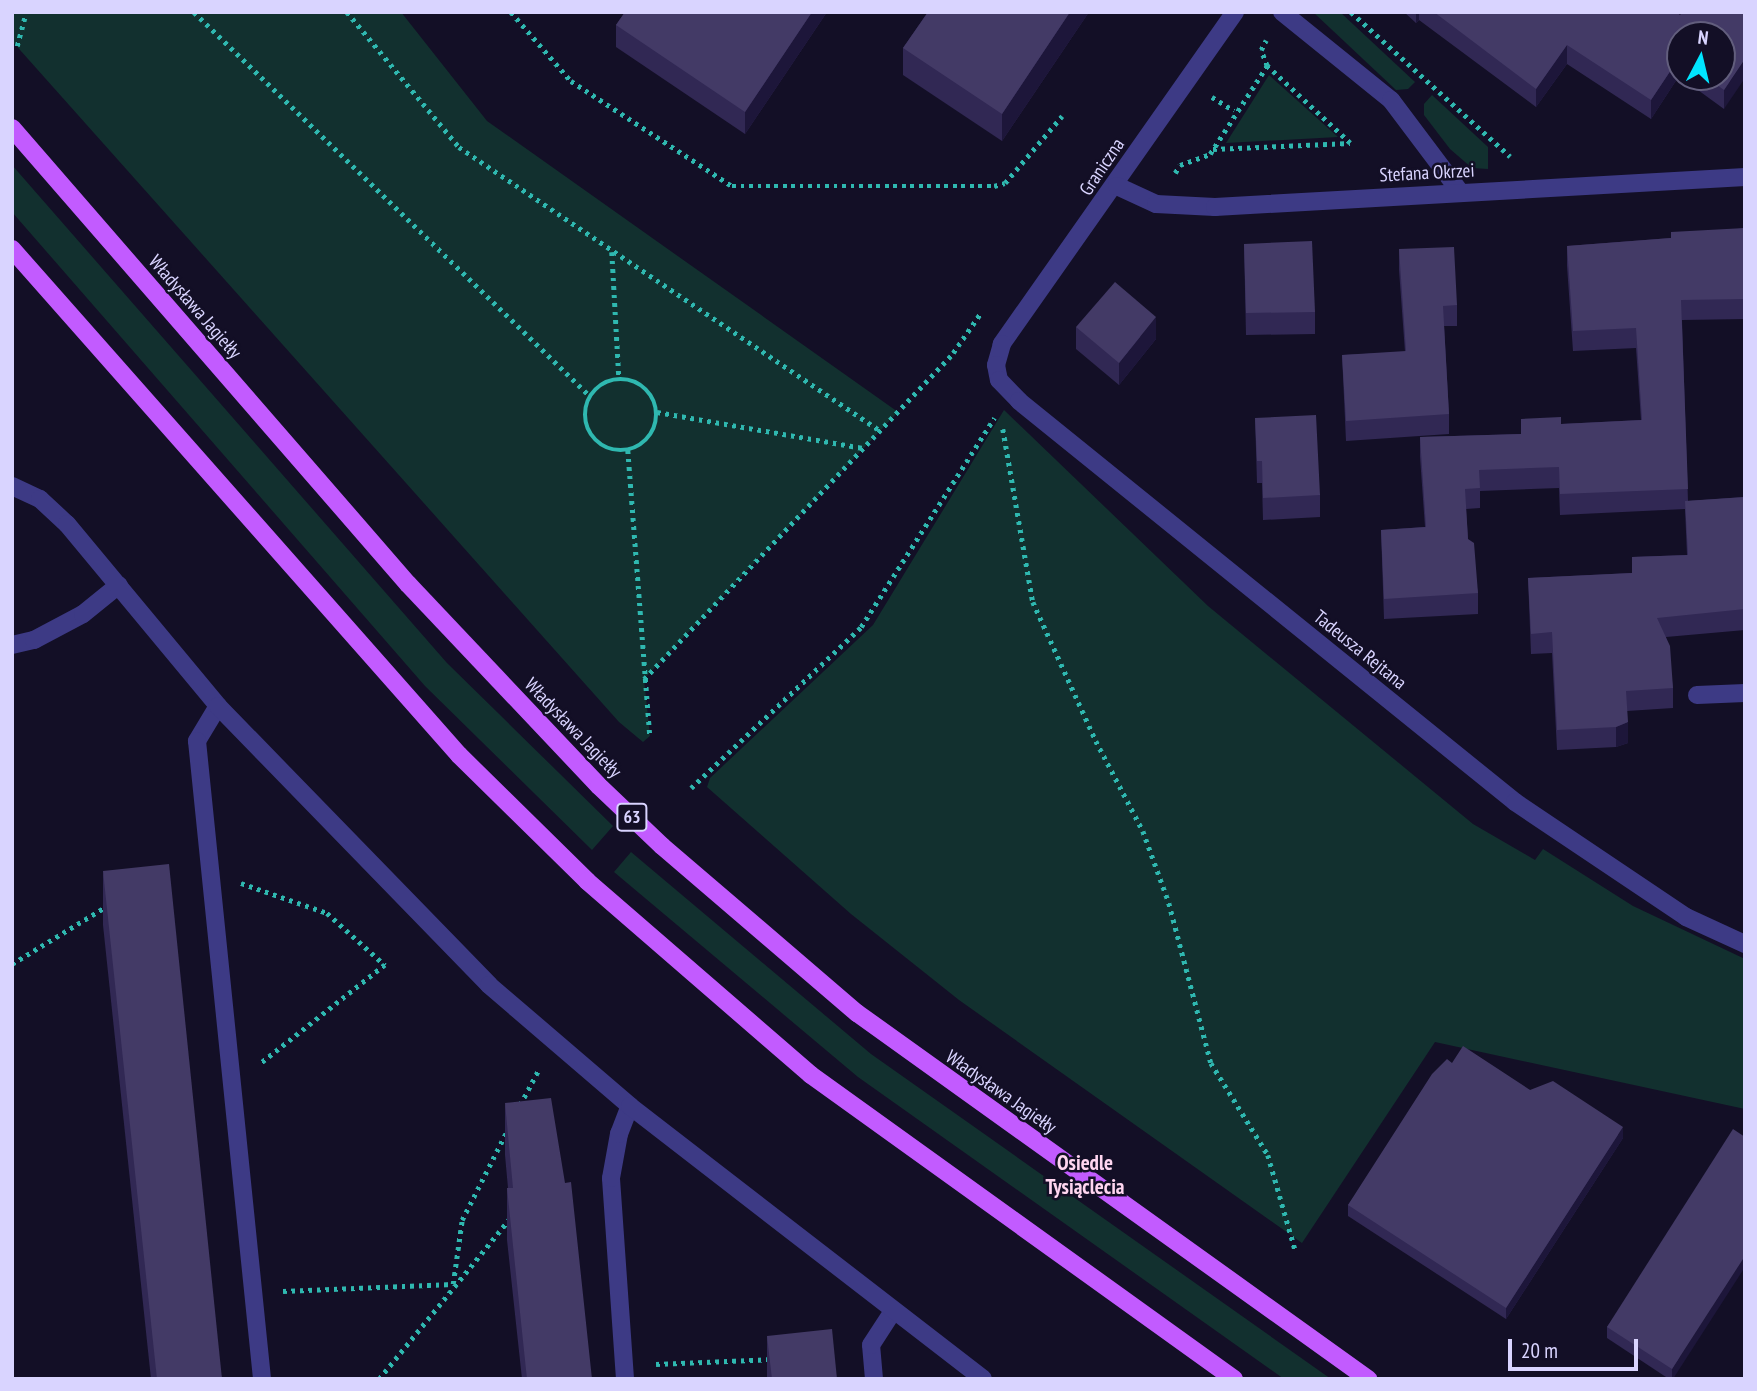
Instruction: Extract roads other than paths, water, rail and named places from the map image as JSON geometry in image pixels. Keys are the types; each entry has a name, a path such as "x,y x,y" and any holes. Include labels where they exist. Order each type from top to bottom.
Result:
{"main road":[{"name":"Władysława Jagiełły","path":"12,128 408,584 599,786 662,846 857,1013 1368,1379"},
{"path":"12,249 458,755 587,881 811,1075 1234,1379"}],"street":[{"name":"Graniczna","path":"1002,344 1116,186 1235,12"},
{"path":"1282,12 1391,100 1460,192"},
{"name":"Stefana Okrzei","path":"1116,186 1156,204 1215,206 1745,177"},
{"name":"Tadeusza Rejtana","path":"1002,344 996,365 999,380 1019,401 1515,802 1686,917 1745,944"},
{"path":"12,486 40,499 67,524 218,706 489,985 630,1106 892,1313 983,1379"},
{"path":"12,645 34,640 83,614 119,585"},
{"path":"1697,695 1745,693"},
{"path":"218,706 197,741 262,1379"},
{"path":"624,1372 611,1178 619,1134 630,1106"},
{"path":"874,1379 871,1345 892,1313"}],"district":[{"name":"Osiedle Tysiąclecia","path":"1085,1175"}]}
